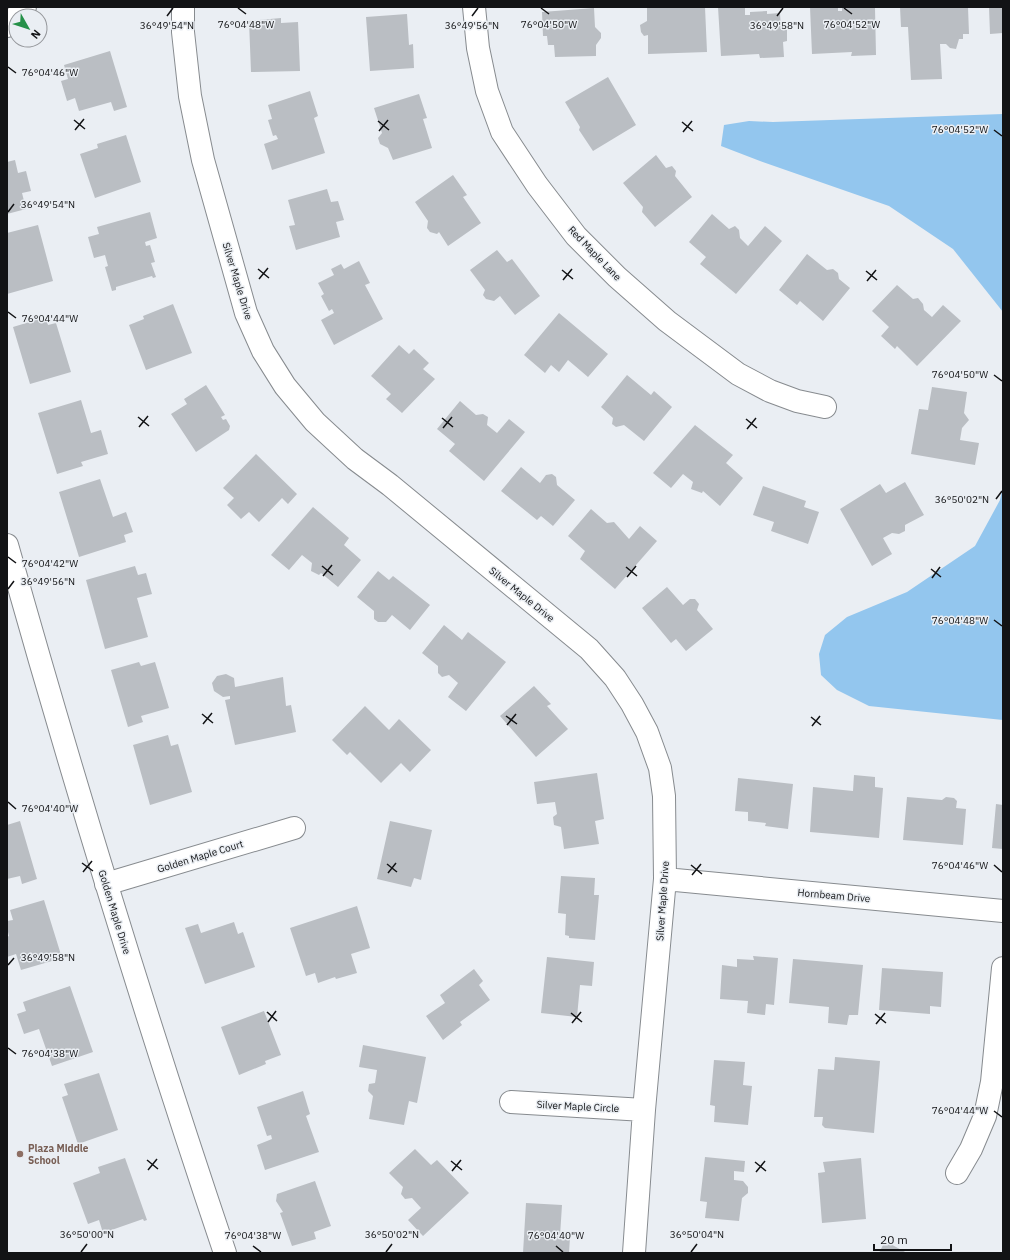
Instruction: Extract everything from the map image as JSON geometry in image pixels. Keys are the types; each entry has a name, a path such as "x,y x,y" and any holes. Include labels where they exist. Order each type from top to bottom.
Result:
{"street":[{"path":"7,26 25,7"},
{"name":"Silver Maple Drive","path":"183,7 183,32 190,96 203,160 246,313 263,351 285,386 321,428 355,459 390,485 589,649 615,678 632,704 647,732 660,768 664,796 665,879 644,1110 634,1253"},
{"name":"Red Maple Lane","path":"474,7 478,48 485,84 502,132 536,186 576,236 617,278 667,321 738,374 770,391 797,401 825,407"},
{"name":"Golden Maple Drive","path":"7,545 106,884 194,1161 225,1253"},
{"name":"Golden Maple Court","path":"106,884 294,828"},
{"name":"Hornbeam Drive","path":"665,879 1003,911"},
{"path":"957,1173 971,1149 985,1116 992,1082 1003,968"},
{"name":"Silver Maple Circle","path":"511,1102 644,1110"}],"water":[{"path":"1003,114 1003,312 953,249 889,206 721,146 724,125 749,121 773,122"},
{"path":"1003,486 1003,720 869,706 837,690 821,675 819,654 825,635 847,617 907,592 975,546 1000,500"}],"building":[{"path":"647,7 705,7 707,52 648,54 648,35 644,36 641,32 640,25 647,21"},
{"path":"718,7 745,7 745,15 750,15 750,12 767,11 767,14 780,13 781,30 787,30 787,41 783,42 784,57 760,58 759,54 721,56"},
{"path":"810,7 838,7 838,11 842,11 842,7 875,8 876,55 851,56 852,52 812,54"},
{"path":"900,7 968,7 969,34 963,34 963,39 959,39 956,49 950,48 946,44 940,44 942,79 911,80 908,27 901,27"},
{"path":"989,7 1003,7 1003,33 990,34"},
{"path":"594,8 595,27 601,33 601,38 596,45 596,56 555,57 554,45 548,45 547,36 543,36 542,12"},
{"path":"407,14 409,45 413,44 414,68 370,71 366,17"},
{"path":"281,18 281,23 298,22 300,71 251,72 249,21"},
{"path":"110,51 127,107 114,111 111,102 79,111 75,98 67,101 61,81 68,79 64,65"},
{"path":"608,77 636,125 593,151 579,130 580,127 565,102"},
{"path":"310,91 318,116 314,118 325,153 272,170 264,144 278,139 276,135 273,136 268,120 272,119 268,105"},
{"path":"419,94 427,118 423,119 432,148 393,160 388,148 380,144 378,138 382,133 374,108"},
{"path":"126,135 141,182 95,198 80,154 98,148 97,144"},
{"path":"656,155 666,168 672,166 676,171 675,176 692,197 655,227 642,212 643,207 623,183"},
{"path":"15,160 18,173 26,171 31,191 22,193 26,209 7,214 7,162"},
{"path":"453,175 467,195 463,197 481,223 448,246 439,232 437,234 430,232 427,228 428,221 415,202"},
{"path":"327,189 331,202 338,201 344,220 336,222 340,237 296,250 289,226 295,225 288,200"},
{"path":"150,212 157,238 145,242 146,246 150,245 155,262 151,263 156,277 153,278 152,276 116,287 116,290 112,291 105,267 108,266 105,255 94,258 88,237 99,234 97,227"},
{"path":"712,214 729,229 735,226 739,230 740,238 748,246 765,226 782,241 736,294 700,264 706,257 689,242"},
{"path":"38,225 53,281 7,294 7,233"},
{"path":"497,250 507,262 512,259 540,296 515,315 500,296 494,301 486,299 483,295 485,290 470,270"},
{"path":"807,254 827,270 833,269 838,273 839,279 850,288 823,321 800,301 797,305 779,290"},
{"path":"359,261 370,283 365,285 383,319 334,345 321,320 334,313 332,309 329,311 321,296 324,294 318,283 334,275 331,269 341,264 344,269"},
{"path":"897,285 913,299 918,298 923,304 924,310 932,317 943,305 961,321 917,366 897,346 895,349 881,336 889,327 872,311"},
{"path":"173,304 192,353 146,370 129,325 144,319 143,316"},
{"path":"559,313 608,354 588,377 568,360 559,372 551,365 545,373 524,355"},
{"path":"46,317 48,325 56,323 71,372 30,384 13,327"},
{"path":"399,345 409,354 414,349 429,363 423,369 435,379 402,413 386,399 391,394 371,376"},
{"path":"627,375 651,395 654,391 672,407 644,441 624,425 616,427 612,424 613,418 601,407"},
{"path":"206,385 225,415 221,417 223,420 226,419 230,426 229,430 196,452 171,414 187,404 184,399"},
{"path":"932,387 967,392 964,413 969,420 962,428 960,440 979,443 975,465 911,454 919,409 928,410"},
{"path":"81,400 91,433 101,430 108,454 81,462 83,466 57,474 38,413"},
{"path":"460,401 476,415 483,414 488,417 487,425 497,433 509,419 525,432 484,481 449,451 455,444 437,429"},
{"path":"695,425 733,455 726,463 743,478 720,506 703,491 702,493 691,489 693,482 683,474 671,488 653,473"},
{"path":"256,454 297,494 288,504 282,498 259,522 249,512 241,519 227,505 234,498 223,488"},
{"path":"521,467 540,483 546,475 552,474 556,477 557,485 575,500 553,526 541,516 537,520 501,491"},
{"path":"100,479 113,517 126,512 133,532 124,535 126,542 79,557 59,492"},
{"path":"905,482 924,515 905,525 905,531 899,534 892,533 883,538 892,554 872,566 840,509 880,484 886,493"},
{"path":"763,486 806,501 804,507 819,512 808,544 771,531 774,522 753,515"},
{"path":"313,507 349,538 344,545 361,560 338,587 321,573 319,575 311,571 312,563 302,555 289,570 271,555"},
{"path":"591,509 607,523 614,522 629,539 640,526 657,541 615,589 580,559 585,551 568,536"},
{"path":"135,566 138,575 146,573 152,594 137,598 148,637 105,649 86,580"},
{"path":"378,571 389,580 393,576 430,605 410,630 392,615 386,622 378,622 374,619 374,611 357,597"},
{"path":"667,587 683,605 690,599 695,599 699,604 697,610 713,629 686,651 676,639 671,643 642,608"},
{"path":"444,625 462,640 468,632 506,662 466,711 448,697 458,683 449,675 442,677 438,673 438,666 422,653"},
{"path":"139,662 141,666 155,662 169,708 141,716 143,722 128,727 111,670"},
{"path":"226,674 234,678 235,687 283,677 286,706 291,705 296,732 235,745 225,700 230,699 230,696 223,697 214,691 212,683 217,676"},
{"path":"534,686 551,704 547,706 568,729 536,757 500,716"},
{"path":"365,706 389,730 399,719 431,750 410,772 401,763 381,783 350,752 347,755 332,740"},
{"path":"168,735 171,746 178,744 192,792 150,805 133,745"},
{"path":"597,773 604,819 595,821 599,844 564,849 561,827 554,825 553,817 557,814 555,802 537,804 534,782"},
{"path":"854,775 875,777 875,787 883,788 879,838 810,832 813,787 853,791"},
{"path":"738,778 793,784 788,829 765,826 766,823 748,821 748,812 735,811"},
{"path":"907,797 942,800 946,797 954,798 957,801 956,808 966,809 963,845 903,840"},
{"path":"996,804 1003,805 1003,849 992,848"},
{"path":"20,821 37,879 22,884 20,876 7,879 7,825"},
{"path":"390,821 432,830 421,880 414,878 411,887 377,879"},
{"path":"561,876 595,878 594,895 599,895 595,940 569,938 569,936 565,935 566,914 558,913"},
{"path":"44,900 62,958 21,970 16,954 7,957 7,937 9,936 7,921 13,920 10,910"},
{"path":"357,906 370,948 351,954 357,973 336,979 335,977 318,983 315,973 306,976 290,928"},
{"path":"234,922 238,934 243,932 255,967 205,984 185,928 198,924 201,933"},
{"path":"753,956 778,958 774,1005 766,1004 765,1015 747,1013 748,1001 720,999 722,965 737,967 737,959 754,960"},
{"path":"547,957 594,962 592,986 580,985 577,1017 541,1013"},
{"path":"793,959 863,965 858,1015 849,1015 847,1025 828,1023 829,1007 789,1003"},
{"path":"882,968 943,972 941,1007 930,1006 930,1014 879,1010"},
{"path":"474,969 483,981 479,985 490,1000 460,1022 462,1025 443,1040 426,1016 445,1003 440,995"},
{"path":"70,986 93,1052 52,1066 39,1029 24,1034 17,1014 26,1011 23,1002"},
{"path":"264,1011 281,1055 265,1061 266,1064 239,1075 221,1027"},
{"path":"363,1045 426,1057 417,1103 409,1101 404,1125 369,1119 373,1096 368,1091 369,1084 375,1083 377,1070 359,1067"},
{"path":"835,1057 880,1061 874,1133 825,1128 822,1125 823,1117 814,1117 818,1069 834,1070"},
{"path":"714,1060 745,1062 743,1085 752,1086 748,1125 714,1122 715,1106 710,1105"},
{"path":"99,1073 118,1130 78,1144 62,1097 68,1095 64,1084"},
{"path":"303,1091 310,1114 306,1116 319,1152 265,1170 257,1145 272,1139 271,1135 267,1136 257,1107"},
{"path":"415,1149 431,1165 437,1160 469,1193 423,1236 408,1220 421,1208 412,1198 405,1199 401,1194 403,1187 389,1173"},
{"path":"705,1157 745,1161 744,1172 734,1171 734,1180 743,1181 748,1187 748,1193 742,1198 739,1221 705,1218 707,1202 700,1201"},
{"path":"125,1158 147,1220 144,1221 143,1219 103,1233 99,1220 88,1224 73,1183 100,1173 98,1167"},
{"path":"861,1158 866,1219 822,1223 818,1173 825,1172 823,1162"},
{"path":"315,1181 331,1226 314,1232 316,1239 292,1246 280,1213 283,1212 276,1201 277,1194"},
{"path":"526,1203 562,1205 560,1236 570,1237 569,1253 523,1253"},
{"path":"885,1241 907,1253 879,1253"}],"place":[{"name":"Plaza Middle School","path":"20,1154"}]}
